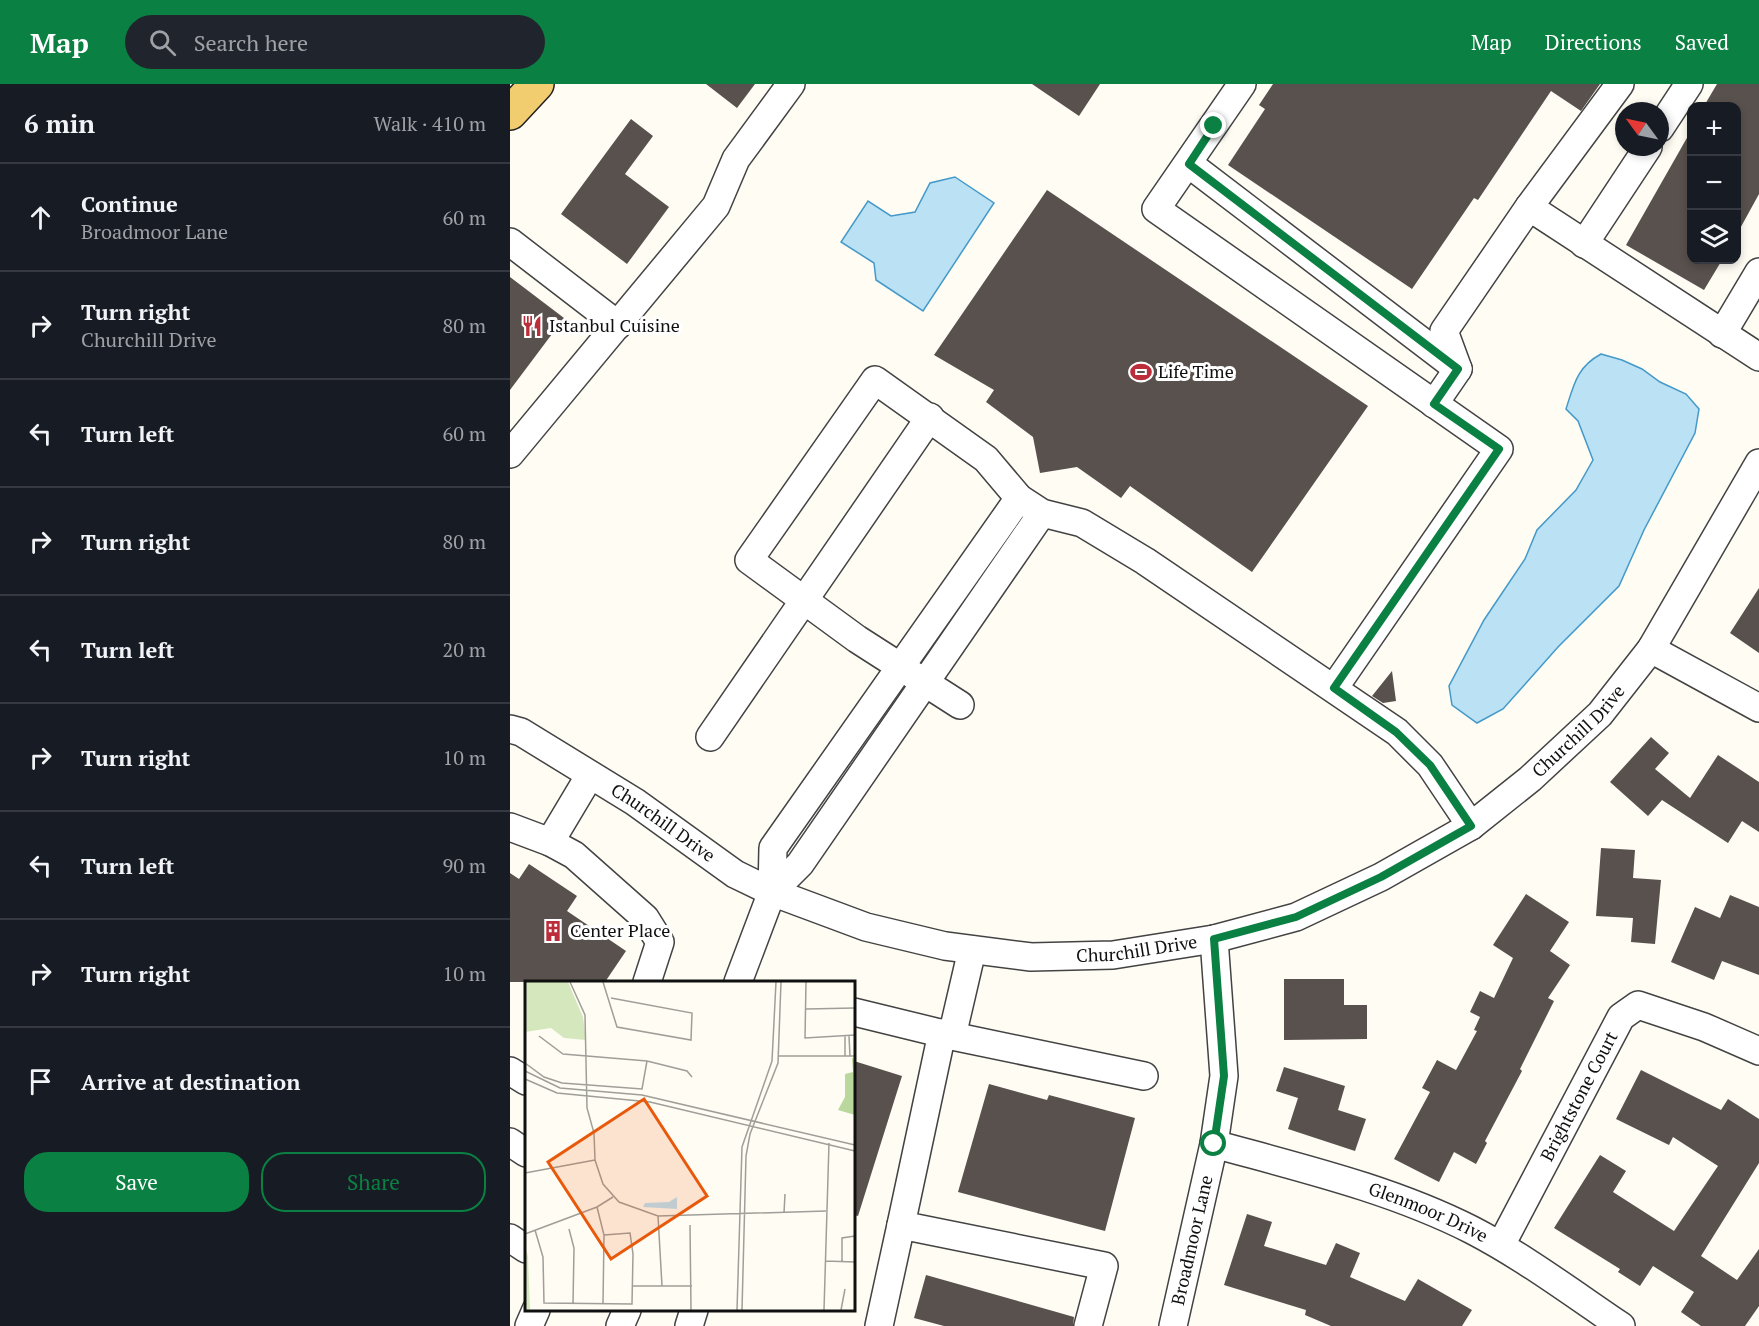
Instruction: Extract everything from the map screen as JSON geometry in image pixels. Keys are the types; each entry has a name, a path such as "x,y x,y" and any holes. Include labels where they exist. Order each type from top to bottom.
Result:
{"main road":[{"path":"510,113 537,84"}],"street":[{"path":"510,454 716,206 736,159 791,84"},
{"path":"1242,84 1156,209 1499,449 1334,688"},
{"path":"1458,369 1443,332 1529,207 1620,84"},
{"path":"1669,114 1689,84"},
{"path":"1584,244 1642,156"},
{"path":"1189,164 1458,369"},
{"path":"1529,207 1759,357"},
{"path":"510,242 618,325"},
{"path":"1722,334 1759,272"},
{"path":"1434,404 1458,369"},
{"path":"960,705 900,668 749,560 875,380 986,459 1019,498 1042,513 1082,523 1145,561 1396,732 1430,765 1471,826"},
{"path":"710,736 930,417"},
{"name":"Churchill Drive","path":"510,729 521,732 635,802 735,874 772,892 866,927 972,950 1031,957 1113,955 1214,939 1296,917 1381,877 1471,826 1530,779 1600,714 1651,649 1759,463"},
{"path":"738,981 772,892 773,848 1019,498"},
{"path":"772,892 800,864 1042,513"},
{"path":"1651,649 1759,708"},
{"path":"550,842 590,775"},
{"path":"510,827 550,842 574,855 645,918 660,942 647,981"},
{"name":"Broadmoor Lane","path":"1173,1326 1214,1144 1224,1076 1214,939"},
{"path":"879,1326 947,1034 972,950"},
{"name":"Brightstone Court","path":"1501,1245 1621,1017 1638,1005 1704,1027 1759,1051"},
{"path":"855,1012 1144,1076"},
{"path":"510,1071 525,1080"},
{"path":"510,1142 525,1152"},
{"name":"Glenmoor Drive","path":"1214,1144 1368,1187 1469,1229 1501,1245 1621,1326"},
{"path":"901,1225 1104,1266 1088,1326"},
{"path":"510,1238 525,1248"},
{"path":"529,1326 536,1311"},
{"path":"620,1326 627,1311"},
{"path":"689,1326 694,1311"},
{"path":"510,1321 518,1326"}],"water":[{"path":"955,177 994,203 923,311 876,280 874,263 841,242 868,201 891,216 915,212 930,183"},
{"path":"1601,354 1642,369 1660,382 1686,394 1699,409 1695,433 1644,530 1619,586 1558,647 1503,709 1477,723 1452,705 1449,686 1484,620 1525,559 1537,530 1576,490 1593,460 1578,421 1566,409 1581,371"}],"building":[{"path":"706,84 755,84 737,108"},
{"path":"1032,84 1100,84 1079,116"},
{"path":"1273,84 1600,84 1581,111 1551,91 1478,200 1474,198 1412,289 1228,165 1265,109 1259,105"},
{"path":"1717,84 1759,84 1759,194 1741,227 1741,102 1706,102"},
{"path":"631,119 653,136 625,174 669,207 627,264 561,214"},
{"path":"1687,138 1687,264 1720,264 1704,290 1626,245"},
{"name":"Life Time","path":"1047,190 1368,406 1252,572 1130,486 1121,498 1077,467 1040,473 1033,437 986,402 994,390 934,355"},
{"path":"510,277 564,318 510,390"},
{"path":"1759,588 1759,653 1730,633"},
{"path":"1392,671 1396,701 1383,703 1372,696"},
{"path":"1651,737 1669,753 1655,769 1690,798 1718,755 1759,782 1759,832 1742,821 1728,843 1662,800 1648,816 1610,782"},
{"path":"1601,848 1635,850 1633,878 1661,880 1655,944 1631,942 1633,918 1596,916"},
{"name":"Center Place","path":"529,864 577,896 567,911 626,951 606,981 510,982 510,873 519,879"},
{"path":"1526,894 1569,922 1550,951 1570,965 1548,998 1554,1001 1520,1069 1522,1071 1485,1141 1487,1143 1476,1164 1454,1152 1439,1182 1394,1159 1430,1092 1422,1088 1437,1060 1456,1070 1477,1031 1474,1030 1480,1017 1470,1012 1480,991 1494,998 1513,958 1493,945"},
{"path":"1730,895 1759,907 1759,975 1722,961 1714,980 1671,962 1695,907 1720,918"},
{"path":"1284,979 1344,979 1344,1005 1367,1005 1367,1039 1284,1040"},
{"path":"855,1061 902,1076 858,1216 855,1215"},
{"path":"1284,1067 1345,1086 1338,1110 1366,1119 1355,1151 1288,1129 1298,1098 1276,1091"},
{"path":"1641,1070 1721,1110 1728,1099 1759,1119 1759,1163 1701,1256 1737,1280 1759,1249 1759,1306 1745,1326 1701,1326 1681,1312 1694,1292 1653,1266 1640,1286 1618,1272 1620,1269 1554,1228 1600,1155 1626,1171 1613,1192 1674,1231 1718,1166 1673,1137 1669,1145 1616,1119"},
{"path":"989,1084 1047,1100 1049,1095 1135,1118 1105,1231 958,1192"},
{"path":"1247,1214 1272,1222 1264,1246 1326,1265 1336,1243 1360,1253 1350,1277 1405,1301 1418,1279 1472,1310 1462,1326 1331,1326 1305,1315 1306,1310 1224,1285"},
{"path":"926,1275 1074,1317 1073,1326 944,1326 914,1318"}],"place":[{"name":"Istanbul Cuisine","path":"532,326"},
{"name":"Life Time","path":"1141,372"},
{"name":"Center Place","path":"553,931"}],"route":[{"path":"1214,126 1189,164 1458,369 1434,404 1499,449 1334,688 1396,732 1430,765 1471,826 1381,877 1296,917 1214,939 1224,1076 1214,1144"}]}
